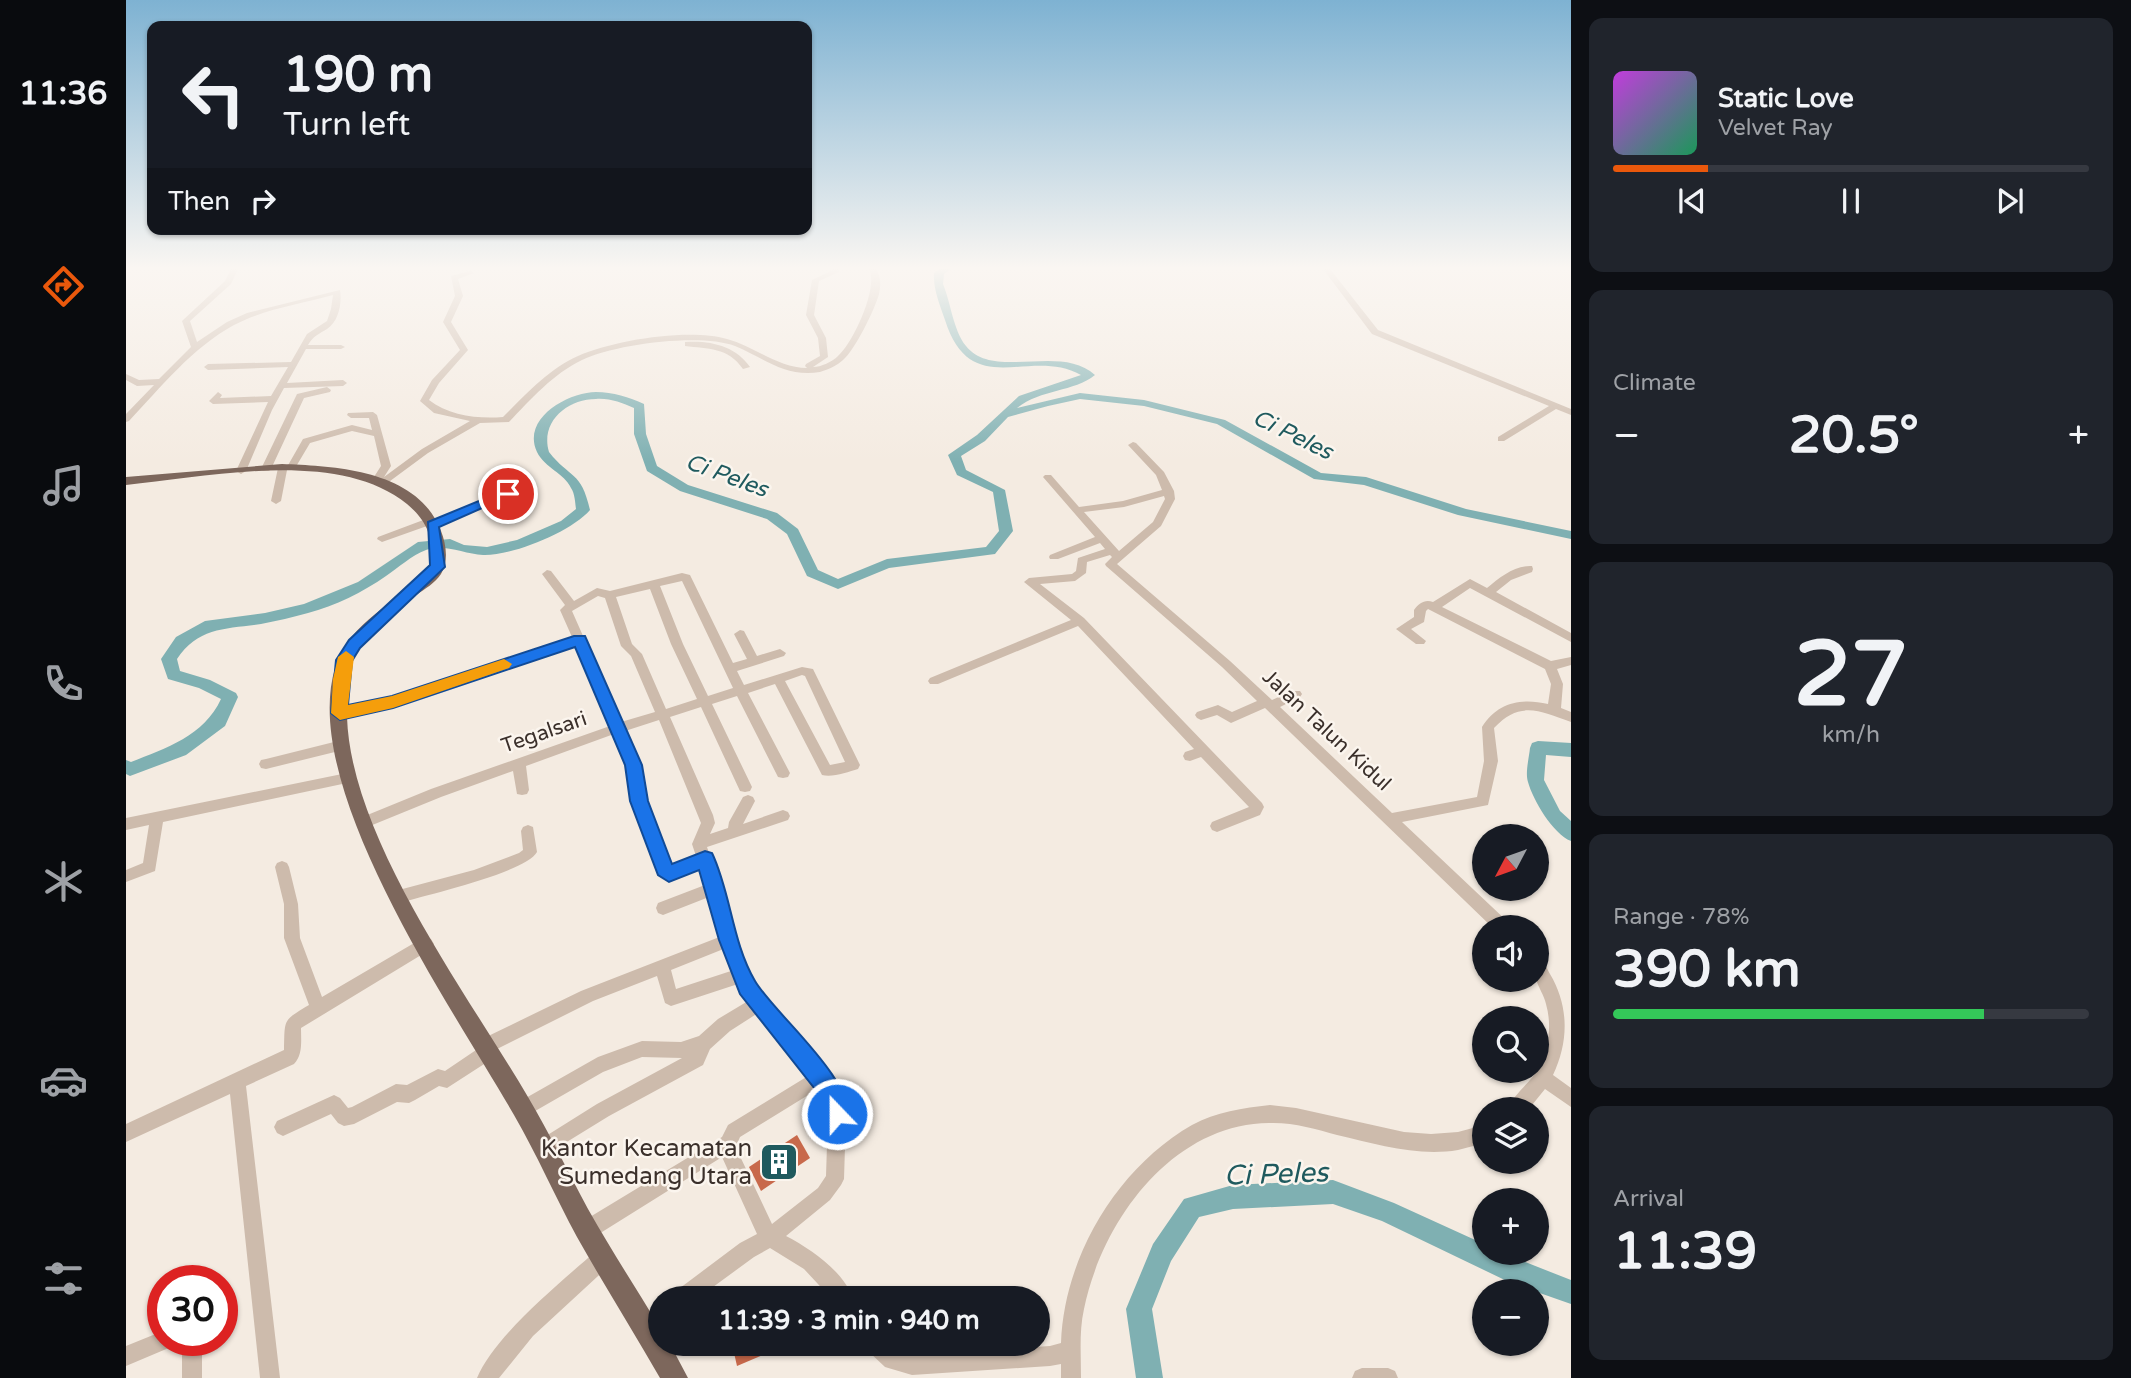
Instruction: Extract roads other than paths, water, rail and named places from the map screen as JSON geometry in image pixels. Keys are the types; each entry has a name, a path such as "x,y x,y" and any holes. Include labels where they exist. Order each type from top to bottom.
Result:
{"main road":[{"path":"126,481 287,468 380,481 411,499 433,526 437,555 434,573 354,644 344,660 340,713 347,778 365,822 426,944 523,1109 603,1258 648,1316"},
{"path":"666,1356 675,1378"}],"street":[{"path":"190,333 195,347"},
{"path":"126,418 195,347 218,333"},
{"path":"241,471 281,386 312,333"},
{"path":"454,333 464,350 435,382 424,401 431,409 478,420 499,421 510,418 537,387 580,358 628,344 676,338 723,340 750,349 782,367 799,370 821,369 848,351 857,333"},
{"path":"799,370 824,356 820,333"},
{"path":"1378,333 1571,412"},
{"path":"676,338 688,344 735,353 746,367"},
{"path":"303,347 341,347"},
{"path":"208,367 292,367"},
{"path":"226,373 292,367"},
{"path":"126,377 137,383 160,382"},
{"path":"281,386 343,383"},
{"path":"266,469 300,396 327,390"},
{"path":"218,395 213,401 275,399"},
{"path":"1501,439 1555,406"},
{"path":"351,415 373,415 386,466 380,481"},
{"path":"380,481 425,450 478,420"},
{"path":"276,501 287,468 306,441 352,428 377,433"},
{"path":"1133,445 1161,474 1169,491 1166,512 1157,524 1115,558 1082,560 1081,573 1075,577 1029,582 1080,621 1257,807 1255,811 1217,827"},
{"name":"Jalan Talun Kidul","path":"1048,477 1115,558 1490,915"},
{"path":"382,539 433,526 529,486"},
{"path":"1078,510 1124,503 1169,491"},
{"path":"1054,557 1101,539"},
{"path":"1488,593 1507,577 1528,569"},
{"path":"547,574 571,606"},
{"path":"783,772 729,669 686,578 610,595 597,592 566,610 634,765 639,801 666,873 734,832 783,816"},
{"path":"1436,606 1468,583 1571,638"},
{"path":"654,584 746,794 734,832"},
{"path":"610,595 627,646 636,654 706,815 708,823 702,852 742,975 759,1003 832,1094 837,1114 835,1179 824,1194 769,1238 747,1250 699,1286"},
{"path":"1420,641 1404,631 1403,627 1420,619 1423,605 1436,606 1550,666 1557,684 1554,710"},
{"path":"934,681 1080,621"},
{"path":"740,634 754,661"},
{"path":"340,713 393,702 579,639"},
{"path":"729,669 779,653"},
{"path":"1550,666 1571,661"},
{"name":"Tegalsari","path":"365,822 618,728 704,703 778,678 802,671 809,672 853,765 827,771 778,678"},
{"path":"1200,715 1218,710 1231,718 1297,694"},
{"path":"1390,819 1481,802 1491,761 1488,727 1510,706 1525,705 1554,710 1571,717"},
{"path":"266,764 342,745"},
{"path":"1190,756 1203,751"},
{"path":"519,763 522,790"},
{"path":"126,824 347,778"},
{"path":"126,876 150,867 157,817"},
{"path":"401,896 475,876 524,858 530,852 528,831"},
{"path":"282,867 291,904 292,938 318,1007"},
{"path":"663,908 715,888"},
{"path":"283,1127 334,1104 344,1116 354,1115 396,1093 409,1094 438,1077 447,1080 487,1049 587,996 729,940"},
{"path":"126,1133 288,1058 292,1054 293,1024 426,944"},
{"path":"662,965 671,998 742,975"},
{"path":"1549,980 1553,985 1560,1011 1560,1038 1549,1063"},
{"path":"544,1147 603,1110 696,1059 704,1043 724,1025 759,1003"},
{"path":"523,1109 609,1061 642,1049 681,1050 704,1043"},
{"path":"587,1230 728,1143 734,1131 820,1078"},
{"path":"237,1081 270,1378"},
{"path":"1549,1082 1571,1098"},
{"path":"1071,1378 1074,1310 1095,1246 1141,1178 1161,1154 1188,1135 1251,1114 1272,1114 1395,1139 1452,1143 1472,1137"},
{"path":"728,1143 729,1153 769,1238 802,1254 833,1286"},
{"path":"487,1378 504,1352 536,1318 603,1258"},
{"path":"126,1356 147,1347"},
{"path":"888,1356 892,1360 912,1365 1050,1356 1071,1351"},
{"path":"192,1356 192,1378"},
{"path":"1362,1378 1388,1378"}],"waterway":[{"path":"955,333 963,349 975,358 989,363 1060,364 1076,367 1090,375 1022,398 1005,414"},
{"name":"Ci Peles","path":"126,767 130,769 180,750 219,722 230,697 204,684 173,675 169,659 181,641 210,625 265,618 308,608 363,585 423,545 450,543 461,549 487,551 521,543 566,524 583,510 580,493 573,481 543,452 541,434 544,423 554,412 586,396 613,397 640,406 640,434 651,468 684,488 772,516 793,532 812,573 838,584 887,564 990,551 1006,531 999,490 961,472 954,455 981,438 1004,415 1080,396 1144,403 1221,422 1318,476 1366,481 1463,512 1571,535"},
{"name":"Ci Peles","path":"1571,750 1538,748 1535,780 1554,816 1571,833"},
{"name":"Ci Peles","path":"1150,1378 1139,1309 1162,1253 1192,1207 1233,1197 1333,1192 1386,1211 1520,1274 1571,1292"}],"place":[{"name":"Kantor Kecamatan Sumedang Utara","path":"779,1162"}]}
